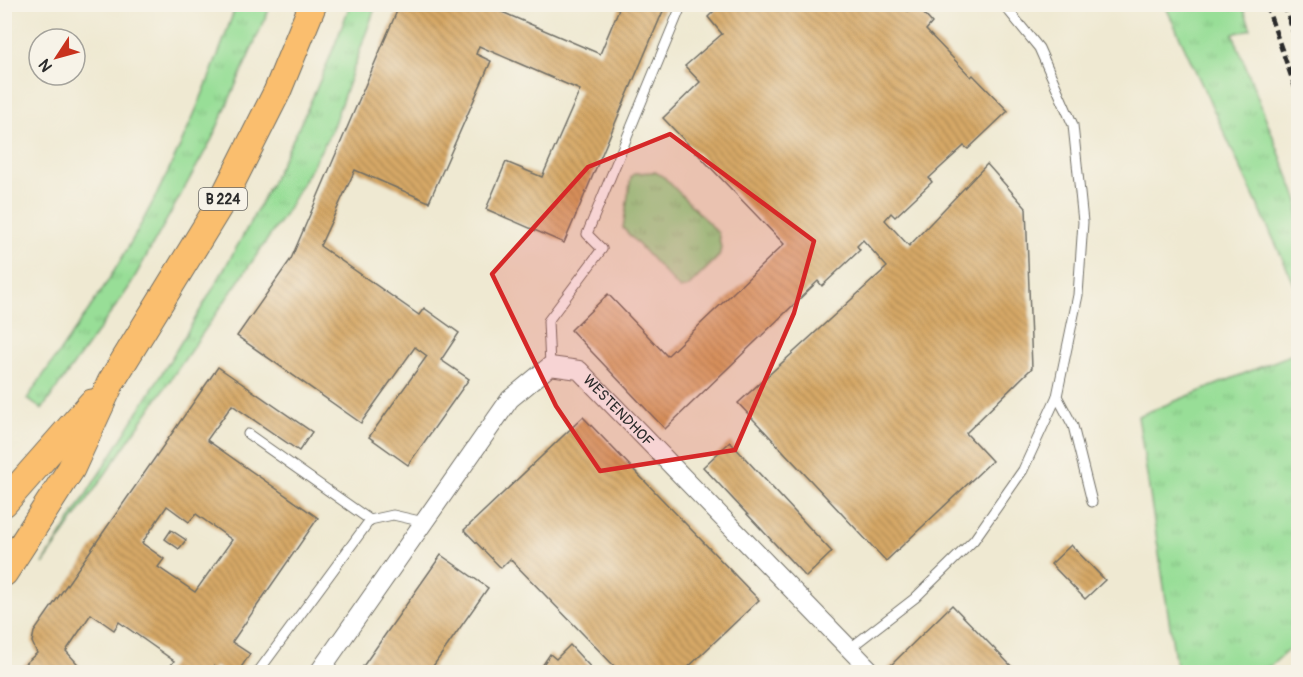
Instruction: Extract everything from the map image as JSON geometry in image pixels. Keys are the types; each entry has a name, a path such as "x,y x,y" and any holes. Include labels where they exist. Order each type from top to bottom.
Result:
{"main road":[{"name":"B 224","path":"4,573 71,469 111,382 222,201 277,92 313,4"},
{"name":"B 224","path":"4,503 111,382"}],"street":[{"path":"319,672 510,399 550,366"},
{"name":"WESTENDHOF","path":"550,366 579,370 872,672"}],"lane":[{"path":"550,366 548,321 580,274 602,249 586,234 682,4"},
{"path":"849,649 915,598 974,540 1023,470 1057,396 1078,295 1083,222 1073,125 1039,48 1003,4"},
{"path":"1057,396 1073,426 1092,502"},
{"path":"248,434 370,520"},
{"path":"258,672 370,520 393,515 424,522"}],"highlighted area":[{"path":"670,134 814,241 794,313 735,450 600,471 556,406 492,274 588,167"}],"green space":[{"path":"236,5 271,5 212,139 128,289 42,409 27,399 85,315 137,232 184,137 212,71"},
{"path":"350,5 376,5 331,132 285,214 43,564 170,360 250,222 321,79"},
{"path":"1165,5 1242,5 1251,29 1233,34 1298,201 1298,292"},
{"path":"655,172 664,177 718,233 721,248 719,256 688,287 680,289 623,228 631,177 635,173"},
{"path":"1298,352 1298,641 1264,672 1177,672 1138,416"}],"building":[{"path":"400,4 497,4 495,9 600,54 621,4 666,4 564,243 486,209 506,162 542,177 580,90 479,46 476,54 491,61 429,202 355,170 320,246 419,315 424,308 459,333 441,360 469,379 408,465 369,437 427,356 415,347 361,423 237,336 291,259"},
{"path":"721,4 903,4 908,11 916,5 932,23 926,30 971,77 973,75 1008,111 968,149 964,146 929,178 932,182 895,217 891,213 885,220 909,246 987,164 1026,208 1032,368 966,433 992,461 886,561 738,403 887,267 863,240 857,246 860,250 822,286 818,281 665,429 571,330 608,294 667,356 784,244 663,118 700,82 685,66 722,34 708,17"},
{"path":"218,367 312,432 299,451 232,405 207,440 318,518 232,642 250,654 238,672 223,672 215,666 211,672 166,672 174,661 119,622 114,630 91,614 66,651 85,672 26,672 21,667 37,653 32,642 34,632","holes":["167,506 189,522 196,514 232,540 195,592 158,567 164,559 142,543"]},
{"path":"583,417 759,600 683,672 620,672 510,559 501,568 464,530"},
{"path":"730,442 832,552 806,577 703,467"},
{"path":"171,530 186,540 179,549 165,539"},
{"path":"1071,545 1105,580 1085,599 1051,564"},
{"path":"441,555 488,588 429,672 359,672"},
{"path":"952,605 1017,672 890,672 887,669"},
{"path":"570,645 595,672 538,672 550,654 556,659"}],"railway":[{"path":"1266,4 1298,96"},
{"path":"1284,4 1298,47"}]}
